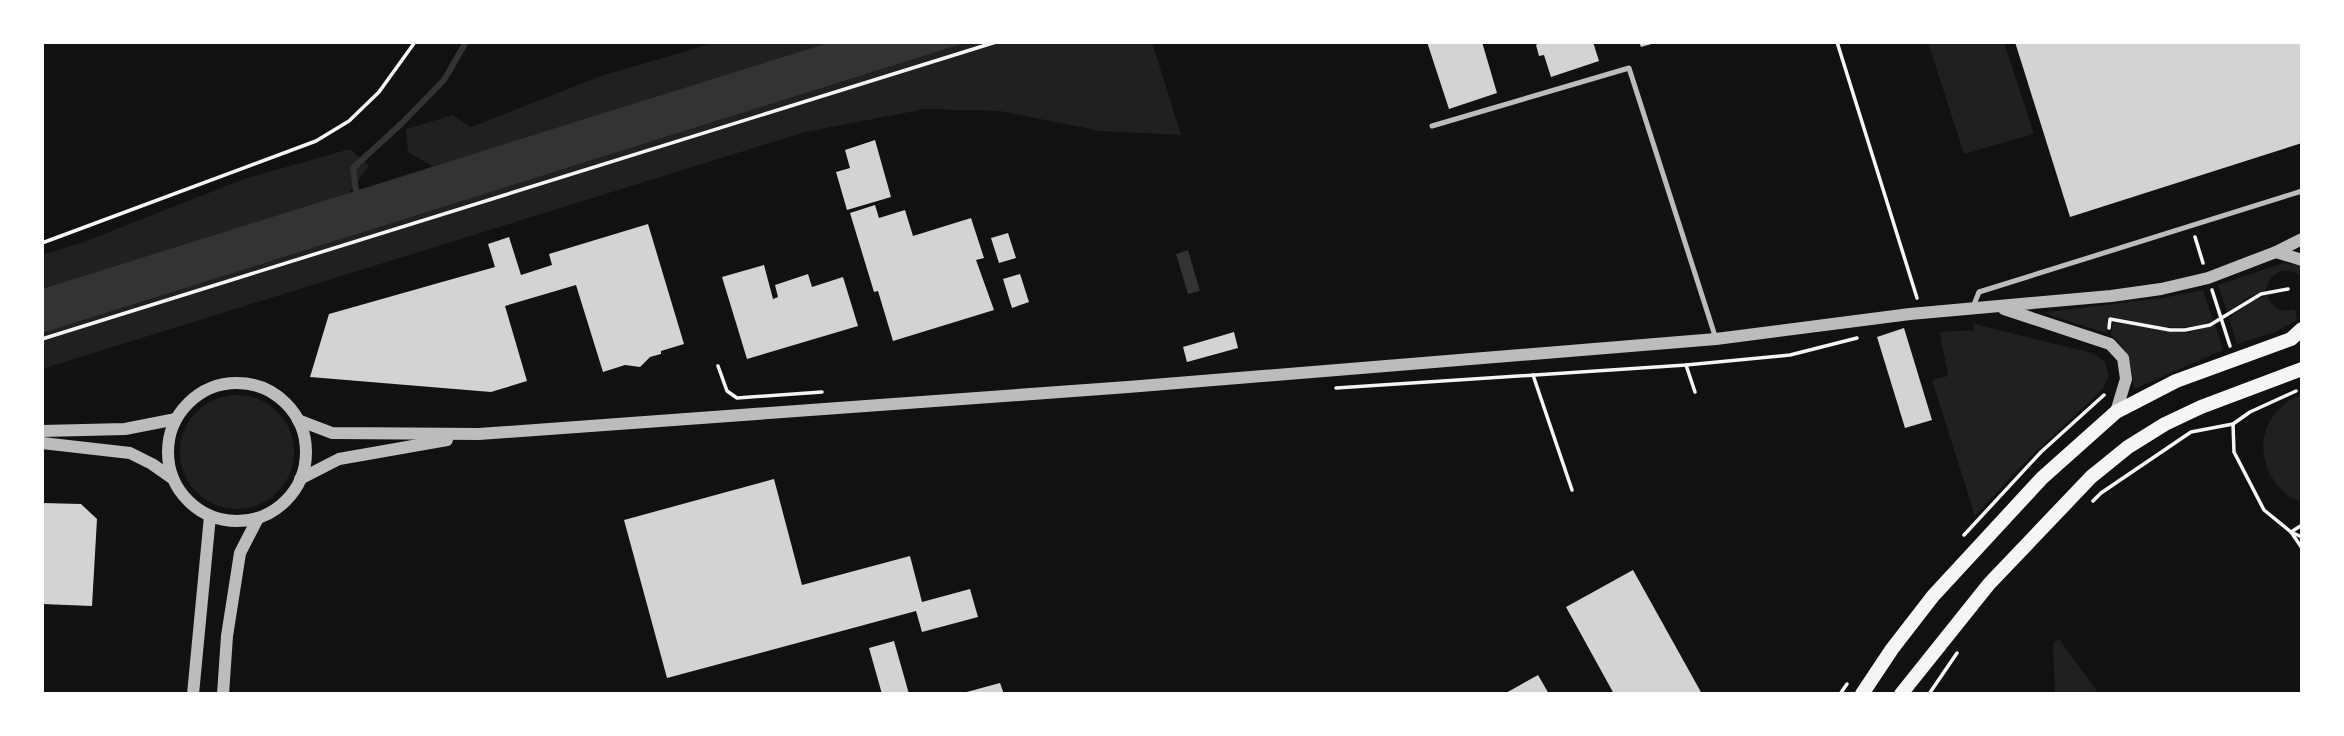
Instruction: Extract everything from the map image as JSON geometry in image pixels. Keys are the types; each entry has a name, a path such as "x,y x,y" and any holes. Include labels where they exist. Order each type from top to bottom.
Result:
{"main road":[{"path":"1861,694 1933,596 2042,478 2116,412 2176,381 2291,339 2302,329"},
{"path":"1902,694 1989,584 2091,477 2128,447 2165,424 2243,389 2302,369"}],"street":[{"path":"298,420 332,433 480,434 1128,387 1716,339 1923,313 2161,289 2208,278 2276,253 2302,239"},
{"path":"2276,253 2302,260"},
{"path":"1997,307 2110,344 2123,358 2126,379 2116,412"},
{"path":"42,443 130,453 172,478 188,500 210,516 242,521 258,518 275,509 290,496 300,479 306,459 305,439 298,420 285,403 268,390 248,383 227,383 206,390 189,402 176,419 169,438 168,458 172,478"},
{"path":"42,431 125,429 176,419"},
{"path":"300,479 339,459 480,434"},
{"path":"192,694 210,516"},
{"path":"223,694 227,636 240,553 258,518"}],"lane":[{"path":"1432,126 1629,68 1716,339"},
{"path":"1973,308 1979,292 2302,191"}],"path":[{"path":"42,243 316,141 349,121 379,92 415,42"},
{"path":"42,339 996,42"},
{"path":"1837,42 1923,313"},
{"path":"2191,226 2234,360"},
{"path":"1686,365 1695,392"},
{"path":"1533,375 1572,490"},
{"path":"2092,503 2101,493 2191,432 2233,424 2250,412 2302,388"},
{"path":"2243,389 2250,412"},
{"path":"2233,424 2234,452 2264,510 2291,532 2302,537"},
{"path":"2291,532 2302,525"},
{"path":"2291,532 2302,548"},
{"path":"1928,694 1960,649"}],"shaded area":[{"path":"717,42 831,42 434,167 408,152 406,129 453,115 471,127 601,76"},
{"path":"831,42 968,42 42,333 42,289"},
{"path":"968,42 1152,42 1181,135 1101,131 1000,111 925,109 805,132 42,369 42,333"},
{"path":"1928,42 2004,42 2034,134 1964,154"},
{"path":"350,149 369,166 348,194 42,289 42,255 81,243 244,179"},
{"path":"1188,250 1200,291 1188,294 1176,254"},
{"path":"2284,263 2302,266 2302,277 2291,271 2275,274 2266,290 2249,297 2227,312 2218,285"},
{"path":"2203,290 2213,320 2188,327 2161,326 2108,316 2106,333 2046,312 2163,298"},
{"path":"2267,295 2278,309 2295,309 2297,320 2275,332 2237,344 2229,318 2251,302"},
{"path":"2113,322 2186,333 2215,325 2223,350 2134,389 2127,354 2111,335"},
{"path":"1974,324 2092,353 2104,361 2109,376 2103,389 2028,459 1975,516 1932,380 1948,376 1940,332 1974,330"},
{"path":"2302,394 2302,501 2287,495 2276,483 2268,470 2263,444 2270,420 2289,401"},
{"path":"237,395 259,399 277,412 290,430 294,452 290,474 277,492 259,505 237,509 215,505 197,492 184,474 180,452 184,430 197,412 215,399"},
{"path":"2059,639 2099,694 2055,694 2053,644"}],"building":[{"path":"1427,42 1482,42 1497,93 1449,109"},
{"path":"1540,42 1593,42 1599,61 1551,77 1544,55 1539,56 1536,45"},
{"path":"1639,42 1655,42 1655,43 1641,47"},
{"path":"2015,42 2302,42 2302,143 2070,217"},
{"path":"875,140 891,197 847,210 836,172 850,168 845,150"},
{"path":"875,205 879,218 905,210 913,236 971,218 984,258 976,260 994,310 893,341 878,291 874,292 850,213"},
{"path":"648,224 684,344 661,351 661,354 650,357 640,367 625,365 603,372 576,285 505,306 527,381 491,392 310,377 329,314 495,267 488,244 509,237 521,275 552,265 549,254"},
{"path":"1008,233 1016,258 999,263 991,238"},
{"path":"764,265 773,299 778,297 775,285 808,274 812,287 843,277 858,326 747,359 722,277"},
{"path":"1020,274 1029,302 1012,308 1003,279"},
{"path":"1904,328 1932,420 1905,428 1877,337"},
{"path":"1234,332 1238,348 1187,362 1183,347"},
{"path":"774,479 802,585 910,556 922,602 970,589 978,617 922,632 916,611 667,678 624,520"},
{"path":"42,503 81,504 97,519 92,606 42,604"},
{"path":"1633,570 1702,694 1614,694 1566,607"},
{"path":"894,641 909,694 882,694 869,648"},
{"path":"1538,675 1549,694 1504,694"},
{"path":"1000,683 1004,694 963,694 963,693"}],"waterway":[{"path":"357,198 353,168 444,80 466,42"}]}
